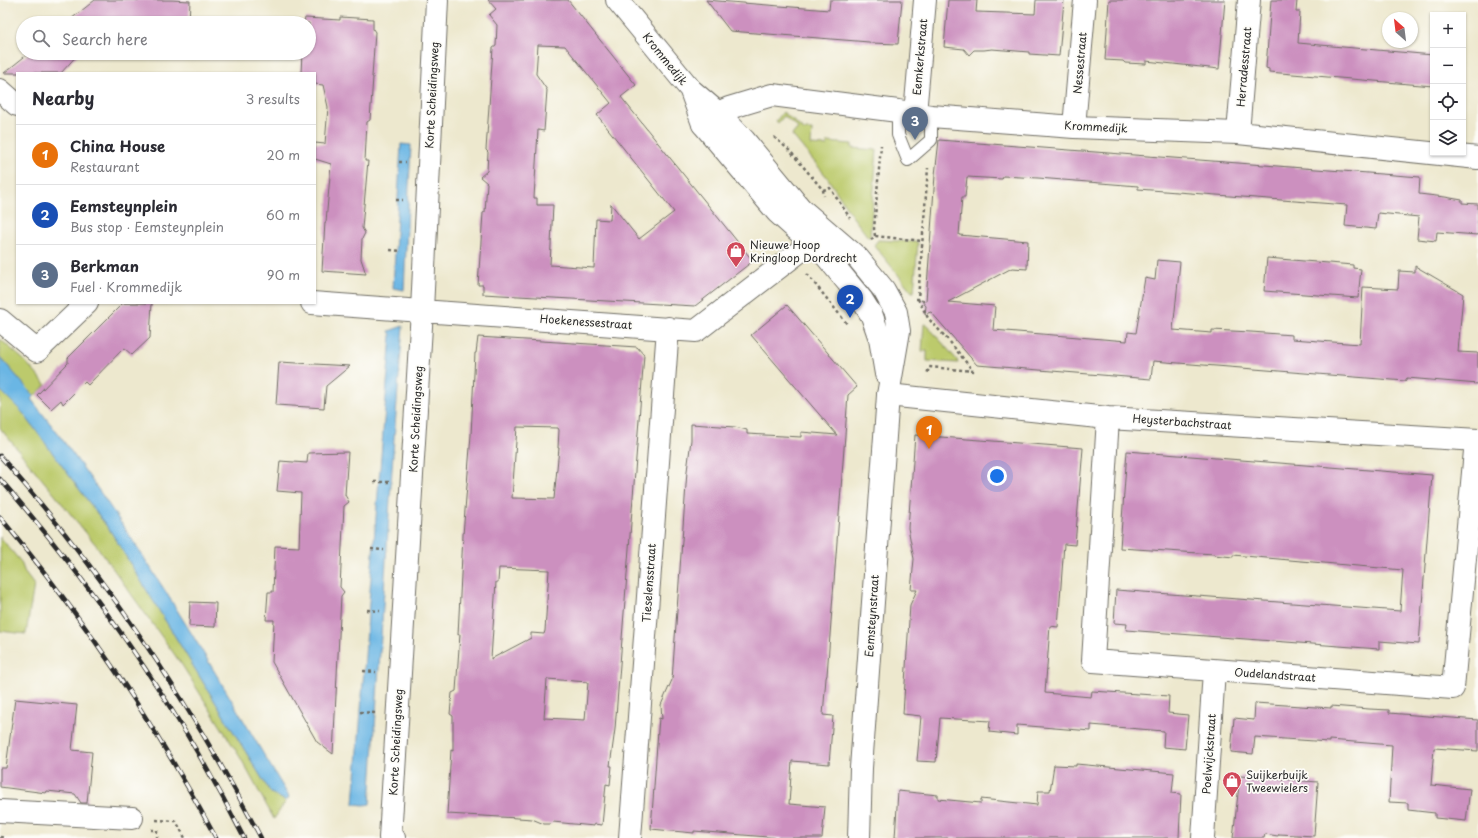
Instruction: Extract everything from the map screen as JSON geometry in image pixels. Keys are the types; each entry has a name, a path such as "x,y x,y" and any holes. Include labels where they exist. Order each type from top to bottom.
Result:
{"street":[{"name":"Korte Scheidingsweg","path":"390,838 422,310 437,0"},
{"name":"Krommedijk","path":"617,0 690,90 711,119 729,108 772,95 915,114 1074,127 1238,133 1478,158"},
{"name":"Eemkerkstraat","path":"915,114 924,0"},
{"name":"Nessestraat","path":"1074,127 1085,0"},
{"name":"Herradesstraat","path":"1238,133 1249,0"},
{"path":"0,90 16,104"},
{"name":"Eemsteynstraat","path":"711,119 752,149 800,208 819,236 826,256 853,288 872,316 880,339 885,363 888,395 861,768 859,838"},
{"name":"Hoekenessestraat","path":"316,303 696,331 819,236"},
{"path":"0,320 37,351 86,304"},
{"name":"Tieselensstraat","path":"630,838 668,328"},
{"name":"Heysterbachstraat","path":"888,395 1108,418 1477,440"},
{"name":"Oudelandstraat","path":"1108,418 1093,661 1453,688 1477,440"},
{"name":"Poelwijckstraat","path":"1203,838 1214,671"},
{"path":"0,812 132,818"}],"lane":[{"path":"915,114 931,140 908,160 898,135 915,114"}],"path":[{"path":"868,245 875,236 874,229 882,136 898,135"},
{"path":"926,399 928,367 973,371 950,342 928,318 918,299 931,140"},
{"path":"823,190 830,188 851,219"},
{"path":"875,236 923,241"},
{"path":"390,250 406,251"},
{"path":"913,299 918,299"},
{"path":"374,482 392,482"},
{"path":"363,671 382,672"},
{"path":"360,712 379,713"},
{"path":"132,818 176,821 185,838"},
{"path":"157,830 157,838"},
{"path":"0,838 6,838"}],"green space":[{"path":"783,112 804,130 812,130 811,145 827,146 827,142 852,144 852,148 877,150 870,237 868,237 852,216 827,177 792,135 798,128 784,116 778,123 776,121"},
{"path":"878,240 918,242 914,292 912,292 874,245"},
{"path":"924,324 927,325 958,363 927,361 927,351 922,351"},
{"path":"0,339 24,360 46,385 34,396 0,357"},
{"path":"0,390 23,413 111,532 271,793 286,801 274,819 240,757 182,665 96,545 0,428"},
{"path":"0,537 21,562 25,573 34,585 26,634 0,631"}],"water":[{"path":"401,144 411,145 404,290 393,288"},
{"path":"403,326 370,804 364,805 354,804 391,335 389,331"},
{"path":"0,357 34,396 31,399 102,494 135,544 198,644 289,797 286,801 271,793 111,532 23,413 0,390"}],"building":[{"path":"95,0 190,1 189,16 75,16"},
{"path":"488,0 568,0 636,85 621,97 753,261 695,306 483,294 483,285 478,285 483,213 485,212 487,183 480,177 487,171 488,152 486,150 493,48 496,46 497,25 489,15 496,9","holes":["538,45 565,46 611,103 597,115 674,212 639,239 611,204 610,220 596,219 594,268 550,265 553,205 537,205 537,198 534,198 538,130 544,131 547,90 536,74"]},
{"path":"706,0 829,10 830,0 902,0 898,44 730,31"},
{"path":"948,0 977,0 976,12 1035,14 1036,0 1064,0 1059,56 992,49 974,50 969,55 964,49 944,47"},
{"path":"1109,0 1225,0 1219,69 1146,61 1146,64 1105,60"},
{"path":"1271,0 1297,0 1296,12 1300,12 1298,43 1430,55 1430,86 1269,72 1269,69 1266,68"},
{"path":"340,17 373,19 373,29 375,32 370,120 367,122 365,161 368,161 362,228 365,233 362,239 361,259 366,274 322,271 331,164 316,159 316,143 325,144 328,107 323,85 316,84 316,72 301,72 302,60 316,60 316,19 340,20"},
{"path":"20,60 73,60 62,72 4,73"},
{"path":"939,140 1420,177 1419,194 1462,200 1462,203 1478,204 1478,235 1437,232 1436,241 1417,239 1419,217 1378,213 1376,229 1345,226 1347,205 1138,189 1138,186 1038,178 1003,176 1002,179 967,177 965,197 962,197 959,235 1028,241 1027,269 1012,268 948,302 995,306 993,330 1127,341 1128,332 1136,333 1145,278 1155,280 1157,260 1180,262 1173,330 1212,333 1212,330 1292,335 1292,339 1360,344 1363,287 1398,289 1399,271 1415,272 1415,266 1463,294 1458,352 1478,353 1478,384 1407,378 1405,381 1153,361 1151,379 977,365 931,312 925,314 926,306 921,300 926,301"},
{"path":"1267,258 1353,265 1353,268 1361,269 1358,298 1264,291"},
{"path":"122,304 152,304 150,338 132,355 124,348 88,385 85,382 63,404 61,400 51,409 37,395 68,363 68,358"},
{"path":"787,305 857,387 848,395 823,715 833,716 829,764 792,761 789,804 825,807 822,838 780,838 651,829 659,718 662,719 661,705 672,680 691,424 735,427 747,430 747,434 801,437 801,432 837,435 751,335"},
{"path":"478,337 637,347 644,355 615,729 610,766 612,766 610,785 606,784 602,825 594,824 594,826 553,822 551,824 544,824 532,819 447,814 451,750 453,751 453,716 450,714 452,693 456,691 460,634 458,635 463,535","holes":["517,427 558,428 559,448 554,499 512,498","499,568 549,570 544,634 531,633 531,638 491,659 496,582 498,582","547,679 588,682 585,720 544,718"]},
{"path":"279,362 350,366 326,386 324,408 276,405"},
{"path":"915,435 1083,448 1075,545 1064,544 1058,627 1050,626 1045,693 1091,697 1092,691 1169,696 1168,713 1188,715 1185,749 1163,747 1164,731 1091,725 1091,731 1017,725 1017,735 989,732 990,721 940,718 936,762 917,761 921,716 903,714 910,605 917,590 911,590 914,559 908,528"},
{"path":"1127,451 1432,475 1419,644 1379,641 1379,649 1126,630 1127,624 1114,623 1116,590 1400,611 1403,570 1233,555 1233,557 1214,554 1120,548"},
{"path":"348,452 345,495 349,502 344,506 340,587 344,592 341,596 333,754 317,742 272,662 274,620 266,620 268,592 273,592 275,546 299,547 301,493 277,491 280,461 307,463 308,453"},
{"path":"190,602 216,603 215,627 189,626"},
{"path":"15,699 77,705 72,750 92,752 87,803 81,803 75,794 47,791 46,793 0,787 0,768 6,768"},
{"path":"1255,703 1389,710 1389,713 1478,720 1478,751 1434,748 1431,785 1470,789 1466,821 1435,818 1435,813 1408,810 1408,803 1389,802 1392,745 1329,740 1329,742 1255,737 1253,754 1231,752 1234,718 1254,720"},
{"path":"1076,764 1174,773 1172,793 1181,794 1179,838 895,838 898,791 938,795 938,799 981,803 981,799 1037,805 1038,791 1050,791 1054,765 1076,766"},
{"path":"1240,776 1318,782 1314,836 1279,834 1278,836 1265,834 1264,838 1233,838"}],"railway":[{"path":"0,456 74,545 142,639 204,737 261,838"},
{"path":"0,479 69,563 102,606 133,651 192,743 244,838"},
{"path":"0,517 60,593 116,672 168,754 216,838"}],"place":[{"name":"Berkman","path":"915,140"},
{"name":"Nieuwe Hoop Kringloop Dordrecht","path":"736,268"},
{"name":"Eemsteynplein","path":"850,318"},
{"name":"China House","path":"929,449"},
{"name":"Suijkerbuijk Tweewielers","path":"1232,798"}]}
